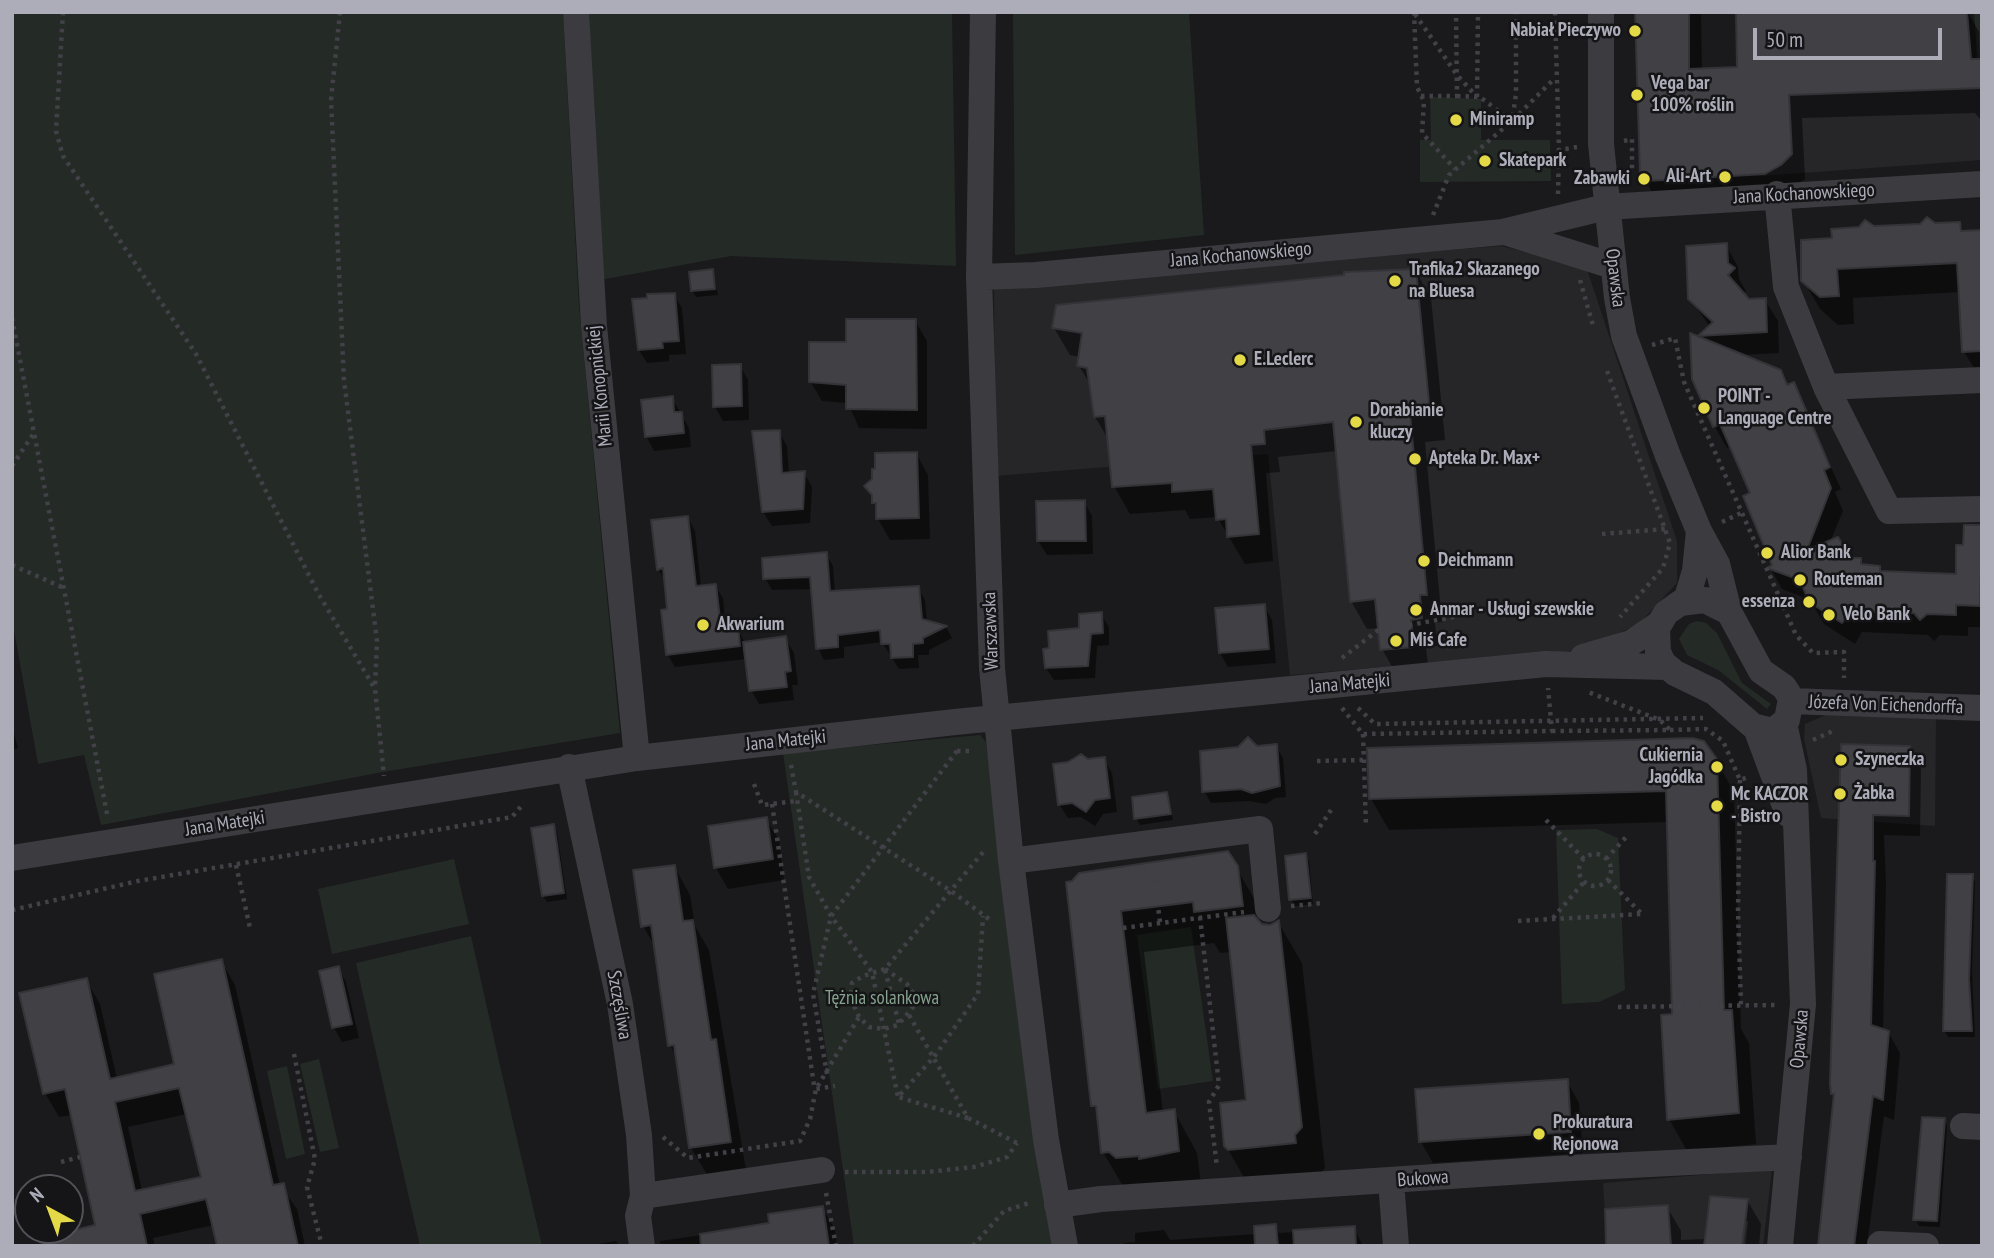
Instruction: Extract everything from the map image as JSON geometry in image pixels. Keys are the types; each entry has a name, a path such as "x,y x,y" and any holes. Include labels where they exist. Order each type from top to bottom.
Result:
{"street":[{"name":"Marii Konopnickiej","path":"576,12 594,326 637,758"},
{"name":"Warszawska","path":"983,12 979,277 996,718 1002,767 999,861 1065,1246"},
{"name":"Opawska","path":"1601,12 1601,144 1613,266 1624,336 1646,402 1710,526 1729,612 1761,671 1784,687 1794,770 1803,1004 1780,1246"},
{"name":"Jana Kochanowskiego","path":"979,277 1036,275 1503,232 1606,207 1982,184"},
{"path":"1777,196 1786,287 1826,387 1889,511 1982,509"},
{"name":"Jana Kochanowskiego","path":"1503,232 1613,266"},
{"path":"1826,387 1982,380"},
{"name":"Opawska","path":"1686,601 1710,526"},
{"path":"1729,612 1712,602 1686,601 1666,613 1659,624 1656,647 1667,667 1707,688 1756,728 1773,731 1787,712"},
{"name":"Jana Matejki","path":"1555,663 1631,643 1659,624"},
{"name":"Jana Matejki","path":"12,859 637,758 955,722 1555,663 1667,667"},
{"name":"Józefa Von Eichendorffa","path":"1787,712 1982,708"},
{"name":"Opawska","path":"1756,728 1795,831"},
{"name":"Szczęśliwa","path":"569,767 620,1004 639,1135 643,1196 638,1216 642,1246"},
{"path":"999,861 1260,829 1268,909"},
{"name":"Bukowa","path":"1057,1205 1101,1199 1789,1157"},
{"path":"643,1196 822,1170"},
{"path":"1391,1181 1396,1246"},
{"path":"1880,1244 1926,1246"}],"path":[{"path":"63,12 56,131 63,156 196,354 318,593 375,689"},
{"path":"340,12 331,100 344,367 377,641 375,689 386,797"},
{"path":"1456,12 1457,96"},
{"path":"1477,97 1478,12"},
{"path":"1512,121 1516,93 1516,12"},
{"path":"1414,13 1457,75 1477,97 1512,121"},
{"path":"1414,13 1417,87 1424,101 1422,133 1455,169"},
{"path":"1423,239 1449,175 1512,121 1556,77"},
{"path":"1421,96 1477,97"},
{"path":"12,318 112,843"},
{"path":"1652,345 1675,338 1684,382 1797,635 1813,653 1852,653"},
{"path":"12,466 34,433"},
{"path":"1710,526 1741,513"},
{"path":"1710,526 1725,532"},
{"path":"1602,534 1665,529"},
{"path":"1610,628 1663,568 1670,543"},
{"path":"12,565 64,589"},
{"path":"1340,660 1377,632 1459,616"},
{"path":"1843,652 1844,676"},
{"path":"1552,730 1555,663"},
{"path":"1330,686 1375,724 1660,720 1700,717 1710,720"},
{"path":"1330,686 1363,734 1366,827"},
{"path":"1587,691 1660,720 1670,730"},
{"path":"827,1074 813,993 831,916 957,751 955,722"},
{"path":"1363,734 1706,729 1723,741 1740,779 1738,911 1741,1005"},
{"path":"957,751 974,749 976,769 1002,767"},
{"path":"790,757 809,877 831,916 872,972 898,1097"},
{"path":"1317,761 1363,760"},
{"path":"1740,779 1751,776 1746,766"},
{"path":"754,784 762,805 797,801"},
{"path":"796,792 951,891 995,924 994,912"},
{"path":"12,910 138,881 512,817 529,797"},
{"path":"639,1135 660,1134 688,1158 800,1141 810,1119 816,1089 772,804"},
{"path":"1315,834 1331,810"},
{"path":"1546,820 1584,859"},
{"path":"1606,859 1628,835"},
{"path":"1150,843 1160,922"},
{"path":"884,969 907,984 913,993 914,1006 899,1024 884,1030 869,1027 859,1017 851,999 852,984 872,972 884,969 985,850 999,861"},
{"path":"1598,854 1606,859 1611,872 1608,880 1599,886 1584,882 1579,873 1584,859 1598,854"},
{"path":"236,865 250,928"},
{"path":"1518,920 1642,914 1608,880"},
{"path":"1553,919 1584,882"},
{"path":"898,1097 934,1057 978,994 983,915"},
{"path":"1124,928 1200,917 1219,1085 1209,1102 1221,1192"},
{"path":"884,969 899,1024"},
{"path":"1618,1007 1803,1004"},
{"path":"909,1015 968,1118"},
{"path":"816,1089 859,1017"},
{"path":"294,1054 315,1159 307,1187 322,1246"},
{"path":"816,1089 835,1086"},
{"path":"898,1097 968,1118 1017,1143 1046,1140"},
{"path":"836,1246 822,1170 872,1174 974,1167 1007,1157 1017,1143"},
{"path":"61,1163 80,1157"},
{"path":"973,1246 1003,1211 1032,1204 1031,1192"}],"shaded area":[{"path":"1977,55 1982,55 1982,160 1761,176 1758,66 1976,59"},
{"path":"1501,246 1586,266 1677,541 1677,583 1639,624 1581,650 1290,675 1268,454 995,476 994,285"},
{"path":"1828,714 1936,718 1935,826 1821,818 1804,739 1805,724"},
{"path":"1772,1169 1763,1246 1607,1246 1603,1183"}],"green space":[{"path":"12,12 563,12 579,306 620,733 383,772 101,825 84,755 38,764 12,619"},
{"path":"586,12 952,12 956,266 731,256 600,280"},
{"path":"1013,12 1189,12 1204,235 1015,255"},
{"path":"1974,12 1982,12 1982,55 1977,55"},
{"name":"Skatepark","path":"1430,97 1481,99 1481,140 1550,140 1551,181 1420,182 1420,140 1431,140"},
{"path":"1697,621 1706,623 1717,633 1742,683 1771,704 1767,709 1718,670 1687,655 1679,639 1689,624"},
{"name":"Tężnia solankowa","path":"980,735 986,742 1054,1246 854,1246 783,753"},
{"path":"1597,829 1618,838 1625,990 1599,1002 1562,1004 1556,830"},
{"path":"454,859 469,924 332,954 318,889"},
{"path":"1191,927 1213,1081 1158,1089 1137,935"},
{"path":"471,936 542,1246 420,1246 356,963"},
{"path":"319,1059 339,1148 320,1152 300,1064"},
{"path":"287,1066 305,1154 286,1159 267,1071"}],"building":[{"path":"1635,12 1689,12 1689,69 1737,67 1736,12 1967,12 1971,59 1982,59 1982,88 1789,95 1792,154 1781,165 1765,174 1646,181 1640,175"},
{"path":"1927,217 1935,223 1960,222 1961,231 1982,230 1982,351 1962,352 1957,263 1837,269 1839,296 1820,297 1801,281 1801,240 1832,238 1831,229 1859,227 1865,220 1874,226 1920,224"},
{"path":"1727,243 1728,263 1735,268 1728,275 1749,299 1766,298 1767,332 1698,336 1713,322 1688,299 1686,246"},
{"path":"713,269 715,289 691,291 689,272"},
{"path":"1416,269 1430,413 1410,414 1427,595 1420,595 1422,618 1411,620 1414,647 1380,650 1375,599 1350,602 1333,422 1264,430 1265,444 1251,445 1259,534 1227,537 1226,519 1216,520 1213,489 1172,492 1172,483 1112,487 1105,416 1094,417 1087,368 1077,366 1082,333 1052,328 1056,305 1344,275 1344,272"},
{"path":"675,293 679,341 662,342 663,348 638,350 632,299 647,298 647,294"},
{"path":"846,319 916,319 917,410 846,409 846,385 809,382 809,342 846,342"},
{"path":"1690,333 1781,370 1787,385 1794,382 1830,467 1824,470 1831,488 1807,550 1838,537 1851,558 1861,558 1861,564 1880,566 1880,571 1956,574 1956,545 1963,545 1964,525 1982,525 1980,606 1956,605 1956,615 1927,614 1920,620 1914,613 1850,611 1842,623 1809,602 1800,580 1767,568 1772,565 1743,496 1750,493 1720,424 1713,427 1692,379"},
{"path":"741,364 742,406 713,407 712,365"},
{"path":"673,396 674,412 682,412 684,433 645,437 641,400"},
{"path":"780,430 782,473 805,471 803,509 762,512 752,431"},
{"path":"917,452 919,518 876,519 876,503 872,503 872,495 864,486 872,479 875,453"},
{"path":"1085,500 1086,541 1037,541 1036,501"},
{"path":"688,516 696,586 716,584 721,628 738,625 740,646 666,655 661,610 667,609 663,568 657,570 651,520"},
{"path":"827,552 830,591 919,586 922,619 947,626 923,638 923,643 913,644 913,657 891,658 890,644 881,644 880,630 838,635 838,647 816,649 810,577 763,579 762,558"},
{"path":"1265,604 1269,649 1219,653 1215,608"},
{"path":"1102,612 1103,633 1091,634 1088,666 1045,668 1043,649 1049,648 1048,631 1079,628 1079,614"},
{"path":"786,636 791,671 785,672 787,687 749,691 743,642"},
{"path":"1248,737 1257,746 1277,744 1280,786 1252,793 1241,789 1202,792 1200,751 1238,747"},
{"path":"1692,738 1704,741 1717,759 1724,1010 1732,1010 1739,1113 1667,1120 1661,1015 1672,1014 1666,791 1369,799 1367,748"},
{"path":"1841,744 1910,746 1909,816 1873,815 1875,861 1871,1025 1889,1031 1883,1100 1873,1096 1854,1246 1818,1246 1834,1094 1831,1094 1830,1083"},
{"path":"1081,754 1088,759 1105,757 1110,798 1095,800 1086,812 1072,803 1058,805 1053,764 1068,762"},
{"path":"1167,792 1171,814 1134,819 1132,797"},
{"path":"767,817 773,859 714,868 708,826"},
{"path":"554,824 564,893 542,896 531,828"},
{"path":"1228,851 1238,866 1243,906 1194,912 1193,902 1121,911 1146,1113 1175,1109 1179,1151 1139,1159 1139,1156 1116,1158 1109,1152 1101,1153 1096,1106 1091,1106 1066,882 1072,881 1079,873"},
{"path":"1306,853 1311,898 1289,900 1285,856"},
{"path":"675,865 683,921 693,920 711,1040 716,1039 731,1142 689,1148 674,1045 668,1046 651,925 641,927 633,870"},
{"path":"1947,874 1973,874 1969,979 1972,1031 1943,1031"},
{"path":"1254,915 1262,924 1270,925 1279,920 1302,1127 1295,1135 1296,1143 1228,1150 1224,1146 1220,1103 1246,1100 1226,918"},
{"path":"222,959 273,1185 284,1183 298,1246 217,1246 206,1199 140,1214 147,1246 42,1246 84,1244 84,1228 95,1225 65,1089 43,1094 19,993 87,978 110,1079 174,1064 154,974","holes":["179,1088 201,1177 135,1191 115,1102"]},
{"path":"339,966 352,1024 332,1028 319,971"},
{"path":"1568,1079 1571,1132 1419,1142 1415,1089"},
{"path":"1922,1117 1945,1118 1937,1221 1913,1220"},
{"path":"1710,1196 1748,1199 1742,1246 1704,1246"},
{"path":"1668,1205 1671,1246 1606,1246 1605,1209"},
{"path":"823,1206 829,1246 701,1246 700,1234 769,1223 768,1214"},
{"path":"1276,1224 1278,1246 1255,1246 1254,1226"},
{"path":"1355,1226 1356,1246 1294,1246 1293,1230"}],"place":[{"name":"Nabiał Pieczywo","path":"1635,31"},
{"name":"Vega bar 100% roślin","path":"1637,95"},
{"name":"Miniramp","path":"1456,120"},
{"name":"Skatepark","path":"1485,161"},
{"name":"Ali-Art","path":"1725,177"},
{"name":"Zabawki","path":"1644,179"},
{"name":"Trafika2 Skazanego na Bluesa","path":"1395,281"},
{"name":"E.Leclerc","path":"1240,360"},
{"name":"POINT - Language Centre","path":"1704,408"},
{"name":"Dorabianie kluczy","path":"1356,422"},
{"name":"Apteka Dr. Max+","path":"1415,459"},
{"name":"Alior Bank","path":"1767,553"},
{"name":"Deichmann","path":"1424,561"},
{"name":"Routeman","path":"1800,580"},
{"name":"essenza","path":"1809,602"},
{"name":"Anmar - Usługi szewskie","path":"1416,610"},
{"name":"Velo Bank","path":"1829,615"},
{"name":"Akwarium","path":"703,625"},
{"name":"Miś Cafe","path":"1396,641"},
{"name":"Szyneczka","path":"1841,760"},
{"name":"Cukiernia Jagódka","path":"1717,767"},
{"name":"Żabka","path":"1840,794"},
{"name":"Mc KACZOR - Bistro","path":"1717,806"},
{"name":"Prokuratura Rejonowa","path":"1539,1134"}]}
